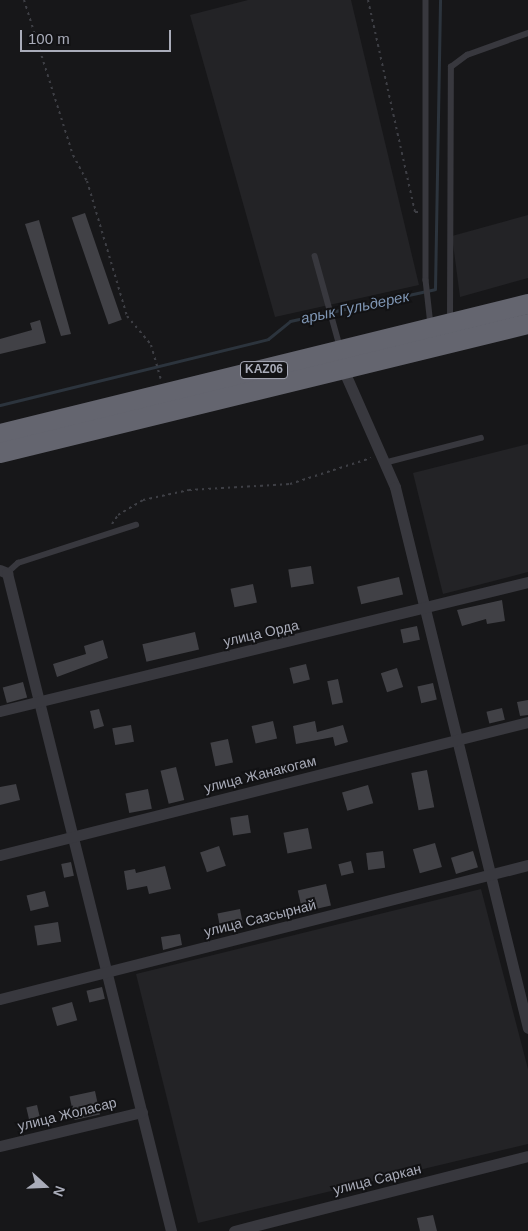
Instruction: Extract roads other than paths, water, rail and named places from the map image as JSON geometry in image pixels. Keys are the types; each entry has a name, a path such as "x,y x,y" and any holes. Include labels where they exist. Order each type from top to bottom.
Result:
{"highway":[{"name":"KАZ06","path":"0,453 342,360 441,327 528,304"},
{"name":"KАZ06","path":"0,434 165,394 528,324"}],"street":[{"path":"342,360 380,460 395,487 490,875 526,1010 528,1028"},
{"path":"4,571 74,836 105,972 171,1231"},
{"name":"улица Орда","path":"0,712 425,609 528,582"},
{"name":"улица Жанакогам","path":"0,855 528,722"},
{"name":"улица Сазсырнай","path":"0,999 528,865"},
{"name":"улица Жоласар","path":"0,1146 142,1112"},
{"name":"улица Саркан","path":"234,1231 528,1156"}],"lane":[{"path":"426,0 426,212 441,327"},
{"path":"441,327 452,66 467,55 528,33"},
{"path":"315,256 342,360"},
{"path":"380,460 481,438"},
{"path":"4,571 18,563 136,525"}],"waterway":[{"name":"арык Гульдерек","path":"0,405 268,339 290,321 435,289 440,0"}]}
